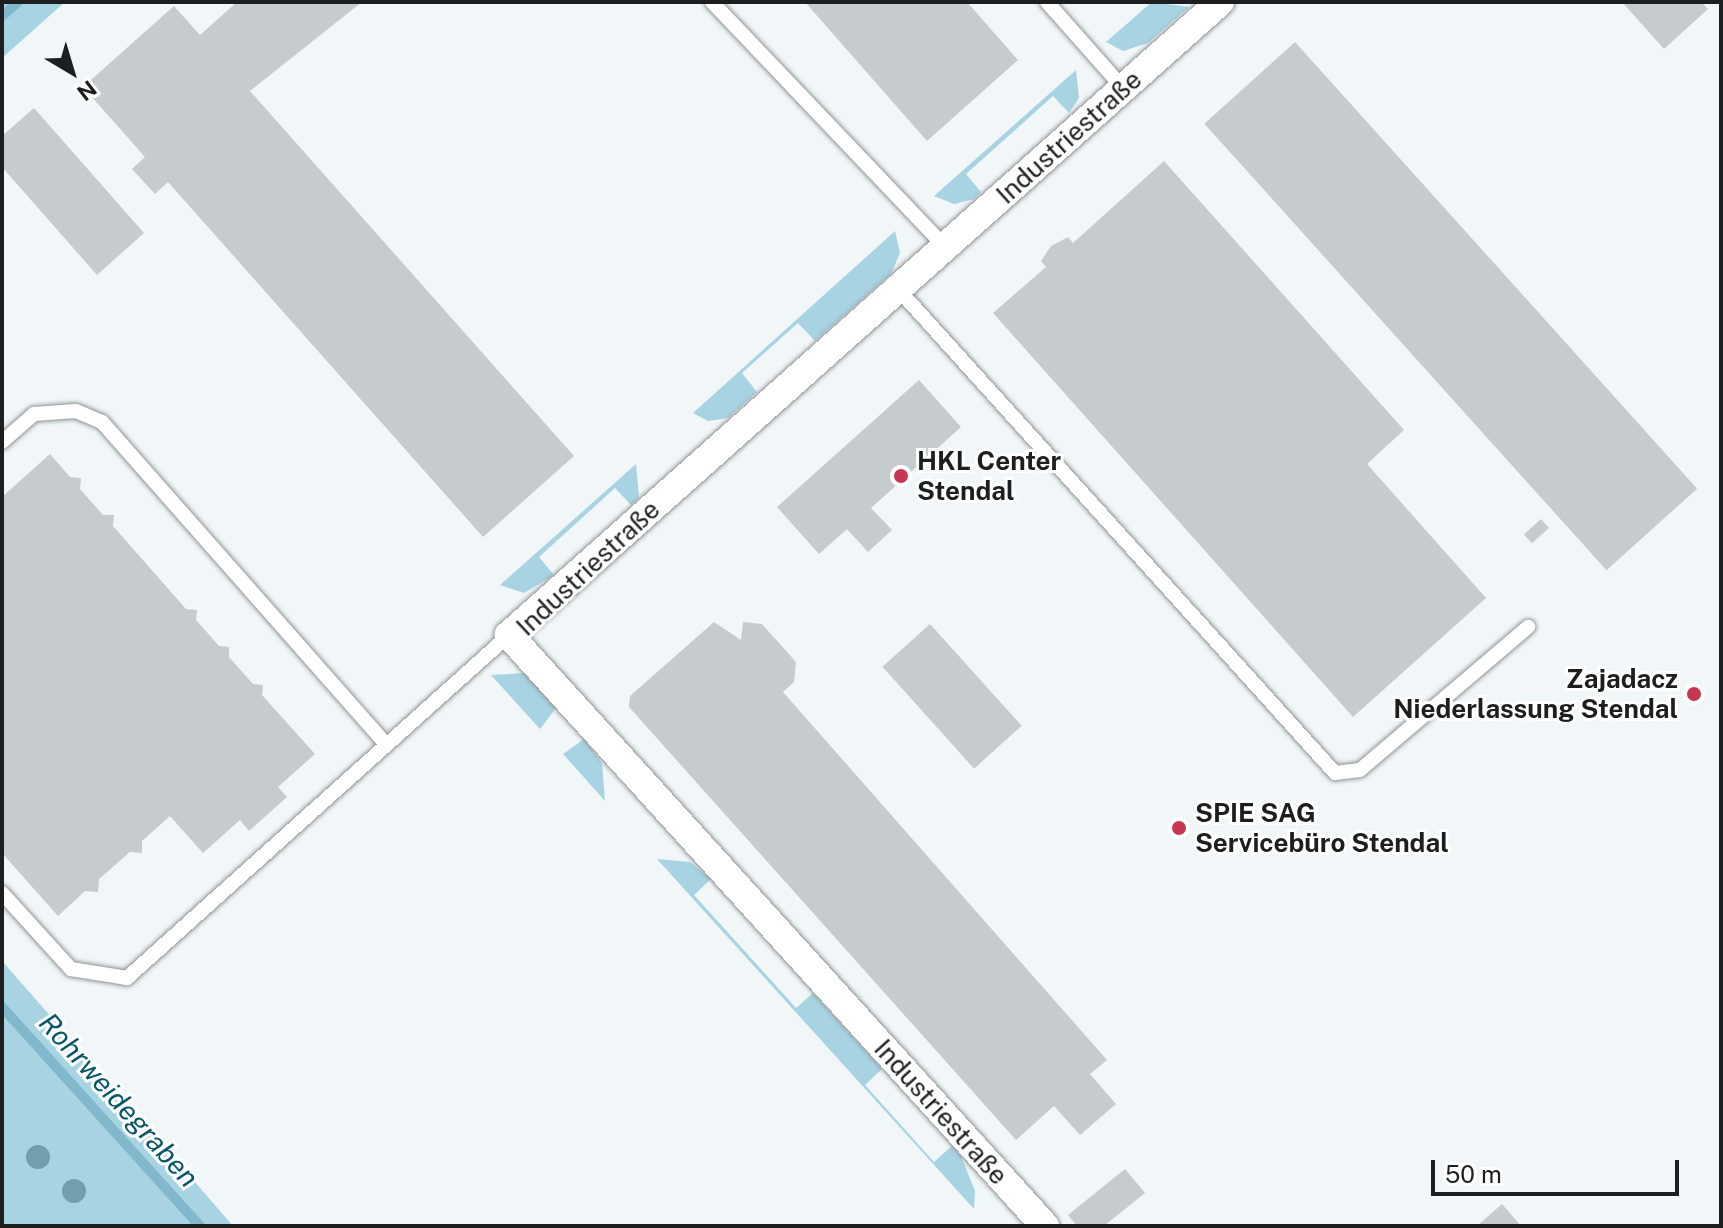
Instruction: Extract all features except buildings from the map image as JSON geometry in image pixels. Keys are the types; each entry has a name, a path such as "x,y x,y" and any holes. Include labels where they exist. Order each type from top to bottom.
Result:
{"street":[{"name":"Industriestraße","path":"1045,1226 509,635 1220,2"}],"lane":[{"path":"712,2 945,247"},
{"path":"1047,2 1123,88"},
{"path":"898,289 1335,773 1360,770 1528,627"},
{"path":"2,442 34,414 76,411 102,422 386,744"},
{"path":"2,893 71,969 127,978 509,635"}],"shaded area":[{"path":"2,2 65,2 2,58"},
{"path":"1152,2 1189,7 1148,43 1123,51 1106,42"},
{"path":"1076,70 1079,98 1069,113 1053,96 966,174 981,192 974,199 954,204 934,196"},
{"path":"895,231 900,253 891,274 815,341 798,323 742,373 757,392 728,418 708,421 693,413"},
{"path":"636,464 639,498 631,505 615,488 539,557 554,575 524,593 500,585"},
{"path":"525,673 556,708 540,729 491,675"},
{"path":"584,739 602,763 605,801 563,754"},
{"path":"657,859 690,862 711,879 694,895 796,1008 813,993 882,1069 865,1085 934,1162 952,1146 961,1156 975,1191 974,1209"},
{"path":"2,961 83,1053 233,1226 2,1226"}],"waterway":[{"path":"2,16 18,2"},
{"name":"Rohrweidegraben","path":"2,1007 200,1226"}],"place":[{"name":"HKL Center Stendal","path":"901,476"},
{"name":"Zajadacz Niederlassung Stendal","path":"1694,694"},
{"name":"SPIE SAG Servicebüro Stendal","path":"1179,828"}]}
